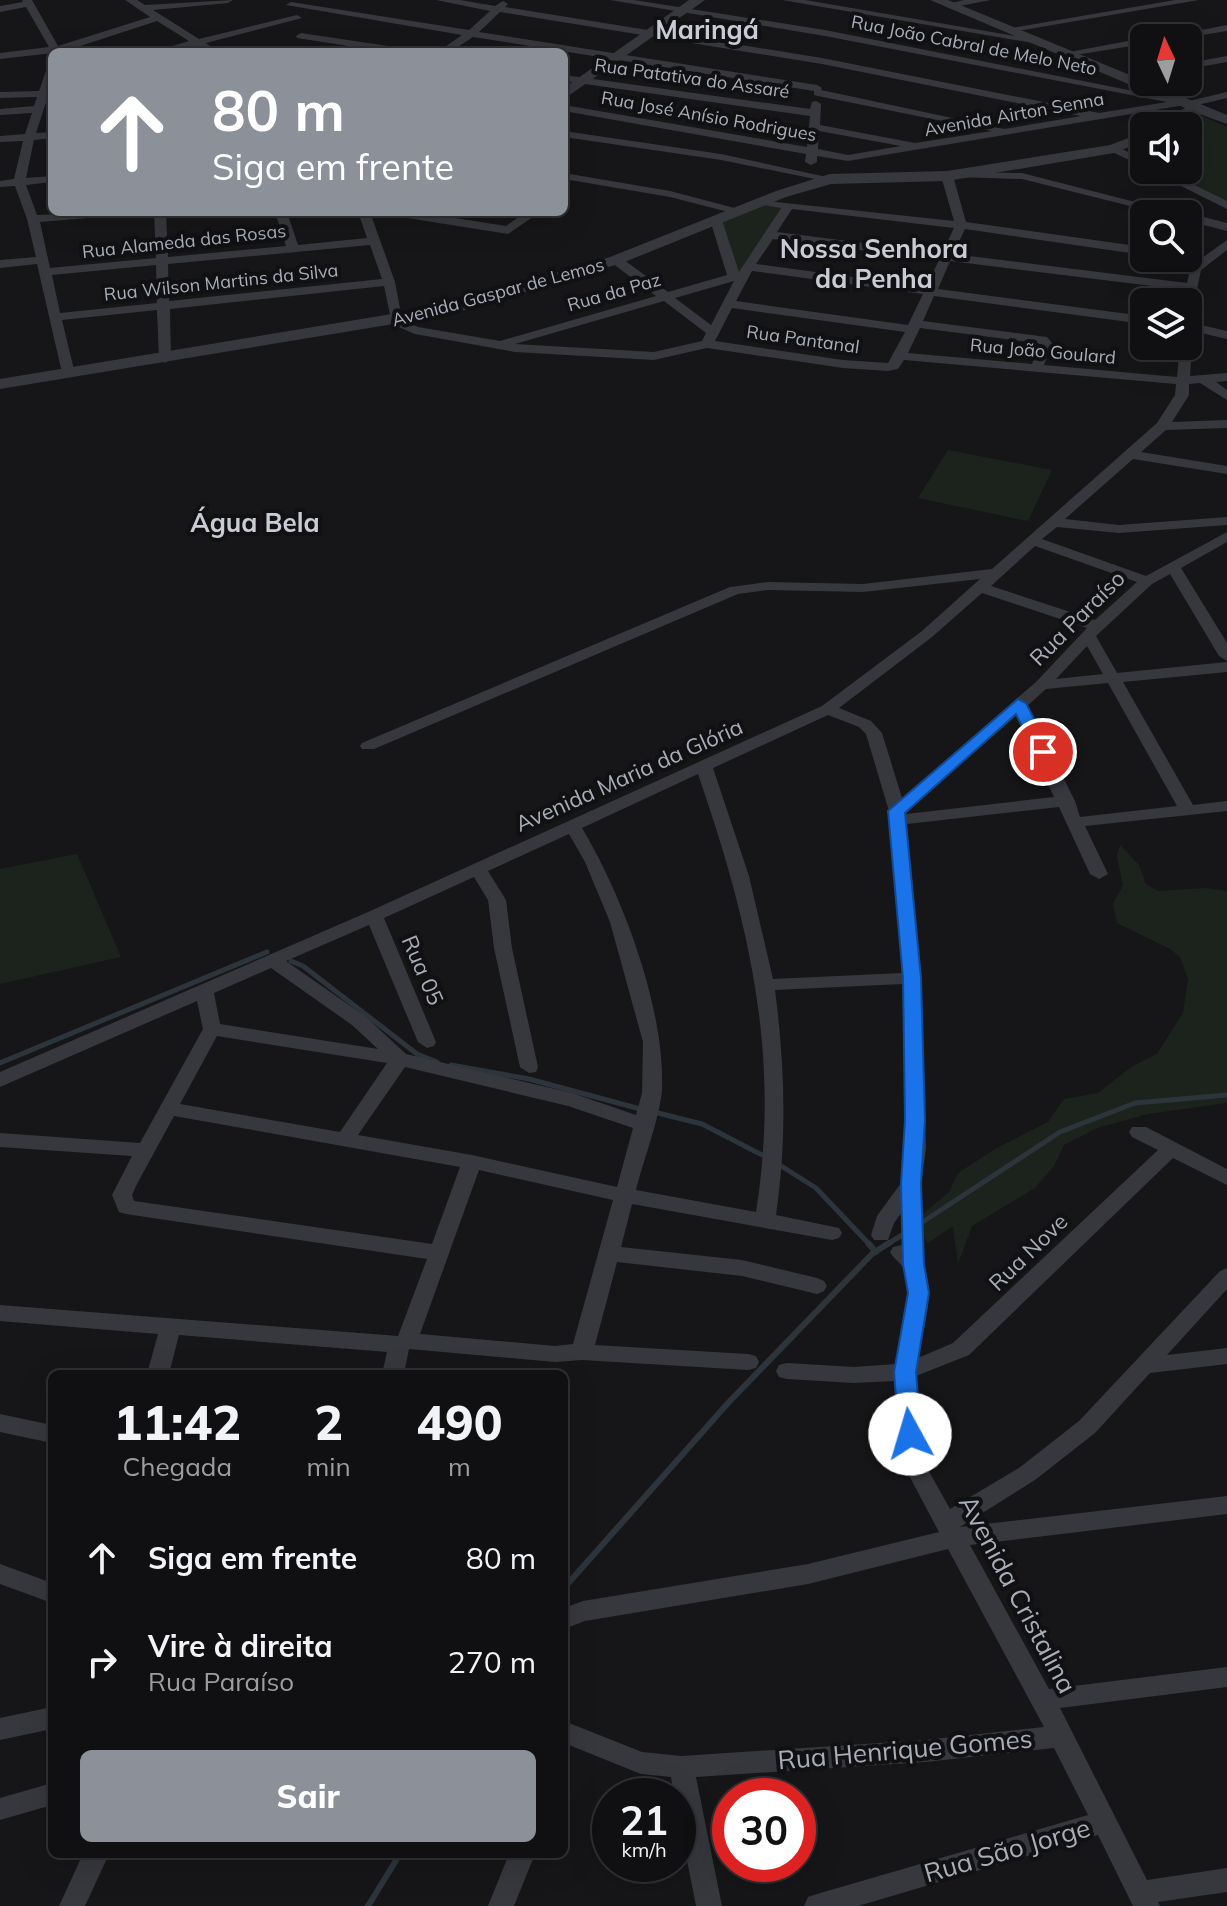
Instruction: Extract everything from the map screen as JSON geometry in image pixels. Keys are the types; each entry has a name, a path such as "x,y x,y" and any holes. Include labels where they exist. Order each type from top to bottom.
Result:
{"street":[{"path":"130,0 207,48"},
{"path":"142,8 228,0"},
{"path":"441,0 822,61 1102,117"},
{"path":"449,48 472,33 507,0"},
{"name":"Rua João Cabral de Melo Neto","path":"615,0 825,33 1190,104"},
{"path":"568,92 698,0"},
{"path":"787,0 842,4 1039,41"},
{"path":"943,3 986,0"},
{"path":"1164,23 1194,0"},
{"path":"0,9 28,2 57,48"},
{"path":"290,2 304,48"},
{"path":"290,2 817,90 1010,131"},
{"path":"943,3 1130,78"},
{"path":"809,174 825,33 842,4"},
{"path":"64,48 158,18"},
{"path":"170,48 297,18"},
{"path":"1011,29 1164,23 1227,28"},
{"path":"301,36 381,48"},
{"path":"1069,53 1130,43"},
{"path":"0,56 48,51"},
{"path":"1202,63 1227,59"},
{"path":"1126,77 1130,76"},
{"name":"Rua Patativa do Assaré","path":"568,79 814,113"},
{"path":"0,95 45,97"},
{"name":"Avenida Airton Senna","path":"848,158 1190,104 1227,95"},
{"path":"1180,96 1190,104 1227,120"},
{"path":"0,112 45,97"},
{"path":"45,97 29,137 19,182 33,219 68,374"},
{"path":"1180,112 1190,104"},
{"name":"Rua José Anísio Rodrigues","path":"568,109 848,158"},
{"path":"815,127 924,147"},
{"path":"568,135 836,178 859,134"},
{"path":"0,139 48,135"},
{"name":"Avenida Gaspar de Lemos","path":"0,384 448,310 616,260 762,202 836,178 953,176 1114,149 1130,142"},
{"path":"1114,149 1130,157"},
{"path":"897,361 927,291 961,225 953,176 1022,176 1130,203"},
{"path":"568,177 670,194 740,211"},
{"path":"0,184 48,179"},
{"path":"1183,184 1227,206"},
{"path":"762,202 1005,230 1016,223 1027,223 1130,247"},
{"path":"365,216 389,282 396,321 415,330 495,346 654,356 710,338 731,304 742,273 789,205"},
{"path":"33,219 67,216"},
{"path":"160,216 165,359"},
{"path":"282,216 293,249"},
{"path":"419,216 505,230 513,229 529,216"},
{"path":"716,220 742,273"},
{"path":"1202,221 1227,227"},
{"path":"770,235 1189,287 1195,269 1227,244"},
{"name":"Rua Alameda das Rosas","path":"0,264 43,266 160,262 374,241"},
{"path":"616,260 710,338"},
{"path":"742,273 927,291 1130,318"},
{"name":"Rua da Paz","path":"495,346 742,273"},
{"name":"Rua Wilson Martins da Silva","path":"57,317 389,282"},
{"path":"731,304 1042,340 1046,343 1036,370"},
{"path":"1202,329 1227,335"},
{"name":"Rua Pantanal","path":"710,338 860,366 897,361"},
{"name":"Avenida Maria da Glória","path":"0,1080 374,916 828,709 881,671 998,573 1162,426 1179,403 1185,360"},
{"name":"Rua João Goulard","path":"897,361 1183,381 1227,377"},
{"path":"1204,380 1227,396"},
{"path":"1162,426 1227,424"},
{"path":"1131,454 1227,470"},
{"path":"1053,522 1112,529 1227,519"},
{"name":"Rua Paraíso","path":"897,816 1018,703 1042,685 1147,581 1174,569 1227,536"},
{"path":"1033,541 1147,581"},
{"path":"1174,569 1227,656"},
{"path":"368,746 735,590 768,586 863,588 998,573"},
{"path":"980,587 1093,632 1112,679 1188,810"},
{"path":"1042,685 1227,667"},
{"path":"1018,703 1099,874"},
{"name":"Avenida Cristalina","path":"828,709 865,724 874,733 897,816 912,978 916,1149 907,1258 919,1293 905,1372 915,1466 1043,1700 1144,1899"},
{"path":"704,767 734,854 765,985 774,1073 776,1162 765,1219"},
{"path":"897,816 1067,801"},
{"path":"1077,822 1227,806"},
{"path":"572,825 608,892 646,1011 652,1042 652,1093 627,1196 582,1352"},
{"path":"477,869 489,883 497,900 503,948 529,1067"},
{"name":"Rua 05","path":"374,916 427,1042"},
{"path":"272,960 359,1021 400,1059"},
{"path":"765,985 912,978"},
{"path":"204,991 212,1029 122,1195 126,1207 439,1253"},
{"path":"212,1029 400,1059 643,1120"},
{"path":"345,1140 400,1059"},
{"path":"170,1109 472,1162 627,1196 832,1233"},
{"path":"1139,1132 1227,1178"},
{"path":"0,1140 145,1150"},
{"name":"Rua Nove","path":"787,1371 854,1375 905,1372 961,1349 1172,1148"},
{"path":"394,1370 472,1162"},
{"path":"881,1235 884,1221 911,1184"},
{"path":"611,1254 729,1266 817,1286"},
{"path":"951,1531 1087,1427 1227,1276"},
{"path":"0,1313 403,1343 551,1364 582,1352 748,1362"},
{"path":"159,1370 170,1327"},
{"path":"1143,1366 1227,1356"},
{"path":"0,1423 48,1433"},
{"path":"568,1617 583,1611 808,1574 951,1531 1227,1505"},
{"path":"0,1574 48,1592"},
{"path":"1043,1700 1227,1677"},
{"path":"0,1729 48,1719"},
{"name":"Rua Henrique Gomes","path":"568,1739 641,1763 681,1767 925,1751 1060,1736"},
{"path":"681,1767 709,1906"},
{"path":"0,1809 48,1795"},
{"name":"Rua São Jorge","path":"817,1906 1105,1821"},
{"path":"72,1906 94,1858"},
{"path":"501,1906 520,1858"},
{"path":"1144,1899 1227,1880"}],"shaded area":[{"path":"1202,116 1227,127 1227,203 1186,184 1202,184"},
{"path":"762,205 781,207 741,272 736,272 722,222"},
{"path":"948,450 1052,470 1028,521 918,498"},
{"path":"1120,845 1139,865 1146,884 1158,891 1206,888 1227,891 1227,1103 1148,1114 1097,1128 1064,1145 1054,1166 1035,1188 972,1226 958,1264 953,1226 928,1243 913,1222 949,1192 958,1173 995,1149 1048,1122 1064,1099 1098,1093 1131,1067 1157,1054 1183,1013 1188,979 1180,957 1117,923 1113,904 1123,885 1117,856"},
{"path":"77,854 121,957 0,984 0,869"}],"waterway":[{"path":"0,1063 267,952"},
{"path":"291,961 303,966 417,1054 437,1062"},
{"path":"451,1065 529,1079 644,1110"},
{"path":"918,1225 1060,1132 1135,1103 1227,1095"},
{"path":"654,1112 702,1124 766,1157"},
{"path":"778,1164 816,1188 870,1245"},
{"path":"886,1245 907,1232"},
{"path":"868,1243 876,1252"},
{"path":"876,1252 889,1243"},
{"path":"568,1583 729,1402 876,1252"},
{"path":"368,1906 398,1858"}],"district":[{"name":"Maringá","path":"707,29"},
{"name":"Nossa Senhora da Penha","path":"874,263"},
{"name":"Água Bela","path":"255,522"}],"route":[{"path":"910,1434 905,1372 919,1293 913,1264 911,1184 916,1149 912,978 897,811 1018,703 1043,752"}]}
